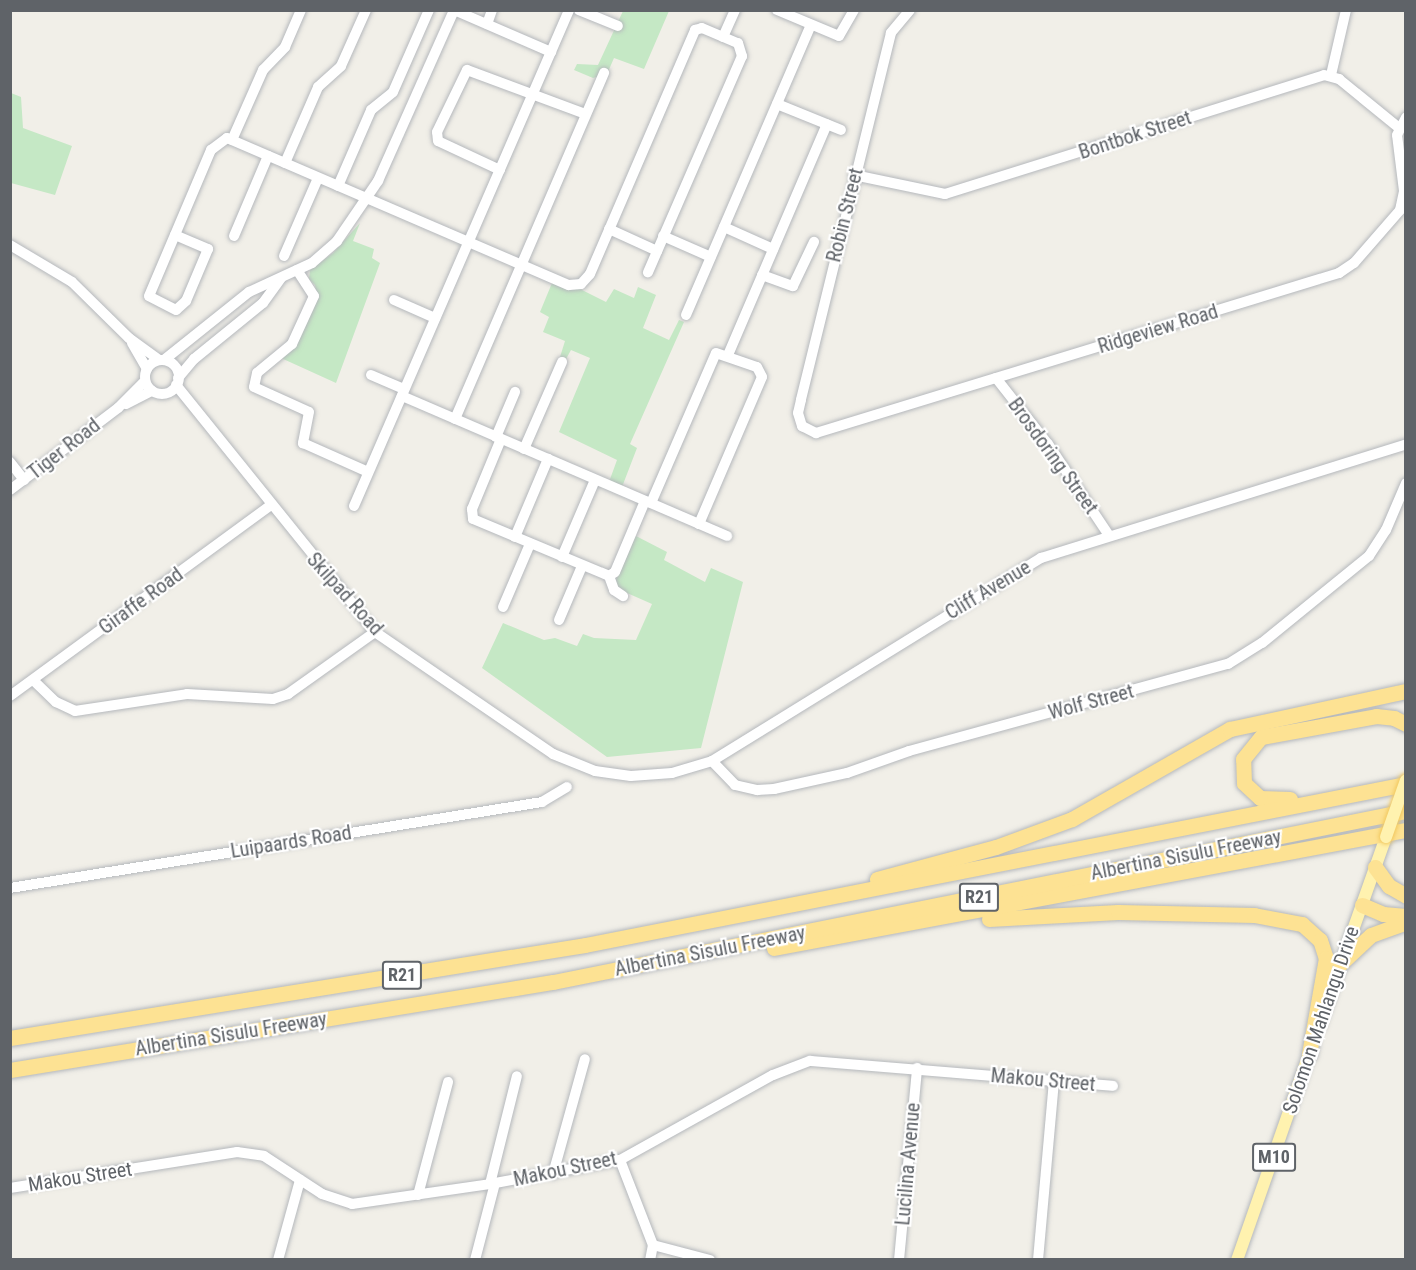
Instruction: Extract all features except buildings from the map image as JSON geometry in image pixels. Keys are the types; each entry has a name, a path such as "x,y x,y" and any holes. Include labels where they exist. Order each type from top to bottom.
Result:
{"highway":[{"path":"791,905 996,847 1072,819 1230,729 1286,714 1388,698 1406,691"},
{"path":"1388,698 1406,701"},
{"path":"1406,724 1394,718 1376,716 1269,734 1247,750 1241,774 1254,794 1275,800 1406,781"},
{"name":"Albertina Sisulu Freeway","path":"10,1038 585,945 1406,781"},
{"name":"Albertina Sisulu Freeway","path":"10,1070 553,982 1406,811"},
{"path":"553,982 598,980 1406,830"},
{"path":"1375,867 1389,886 1406,896"},
{"path":"1362,905 1383,914 1406,916"},
{"path":"810,942 1039,914 1173,913 1286,919 1316,934 1326,958 1309,1054"},
{"path":"1340,964 1371,935 1406,922"}],"main road":[{"name":"Solomon Mahlangu Drive","path":"1237,1260 1406,781"}],"street":[{"path":"232,140 263,70 285,47 301,10"},
{"path":"285,163 318,87 341,66 366,10"},
{"path":"338,186 371,110 393,92 429,10"},
{"path":"147,369 162,360 249,292 297,270 337,242 368,199 454,10 551,52"},
{"path":"487,24 492,10"},
{"path":"354,506 569,10"},
{"path":"579,10 618,26"},
{"path":"723,37 735,10"},
{"path":"777,10 796,14 811,25 839,36 854,10"},
{"path":"1346,10 1331,75 1399,128 1406,117"},
{"name":"Robin Street","path":"802,426 798,413 854,175 891,33 910,11"},
{"path":"686,315 811,25"},
{"path":"175,235 208,249 186,302 177,310 149,296 175,235 212,150 222,138 232,140 569,285 581,284 590,274 695,30 702,28 742,46 742,56 648,272"},
{"path":"500,170 441,143 437,132 467,70 585,114"},
{"path":"455,419 604,73"},
{"name":"Bontbok Street","path":"854,175 945,194 1318,76 1331,75"},
{"path":"777,104 841,130"},
{"path":"728,355 827,124"},
{"name":"Ridgeview Road","path":"802,426 823,432 1339,273 1354,263 1395,217 1404,201 1399,128"},
{"path":"234,236 268,156"},
{"path":"284,256 318,178"},
{"path":"724,227 773,249"},
{"path":"609,229 657,250"},
{"path":"663,236 711,256"},
{"path":"762,275 793,286 813,242"},
{"path":"10,245 78,286 129,338 162,360 173,364 177,382"},
{"path":"297,270 314,296 292,344 257,373 255,387 309,412 303,443 368,472"},
{"path":"129,338 147,369 145,381 152,391 165,394 194,359 263,303 282,278"},
{"path":"394,300 435,318"},
{"path":"609,576 615,572 712,358 716,354 728,355 757,367 762,377 699,524"},
{"path":"524,449 562,362"},
{"path":"371,375 455,419 727,537"},
{"name":"Brosdoring Street","path":"996,378 1048,444 1108,534"},
{"name":"Tiger Road","path":"10,490 118,408 145,381"},
{"name":"Skilpad Road","path":"177,382 194,412 375,632 553,754 595,771"},
{"name":"Tiger Road","path":"118,408 152,391"},
{"path":"515,392 471,516 530,544 609,576"},
{"name":"Skilpad Road","path":"165,394 194,412"},
{"name":"Cliff Avenue","path":"595,771 650,776 712,761 1026,566 1108,534 1406,444"},
{"path":"515,537 548,459"},
{"path":"10,462 24,480"},
{"path":"562,557 595,480"},
{"name":"Wolf Street","path":"712,761 735,785 757,790 774,789 847,772 909,751 1228,664 1262,643 1369,556 1386,530 1406,483"},
{"name":"Giraffe Road","path":"10,696 271,505"},
{"path":"503,607 530,544"},
{"path":"559,620 582,566"},
{"path":"609,576 614,590 623,596"},
{"path":"33,680 61,706 75,711 187,694 273,699 288,694 375,632"},
{"name":"Luipaards Road","path":"10,888 542,802 567,787"},
{"path":"553,1174 585,1059"},
{"name":"Makou Street","path":"10,1188 237,1152 264,1156 333,1199 352,1204 418,1196 553,1174 620,1160 794,1065 824,1061 1113,1086"},
{"name":"Lucilina Avenue","path":"899,1260 917,1068"},
{"path":"475,1260 517,1076"},
{"path":"1038,1260 1054,1081"},
{"path":"418,1196 448,1082"},
{"path":"620,1160 654,1245 650,1260"},
{"path":"278,1260 300,1180"},
{"path":"654,1245 710,1260"}],"green space":[{"path":"623,11 669,11 644,69 614,58 607,74 593,78 574,70 577,64 598,65"},
{"path":"11,93 21,97 23,128 72,146 55,195 11,183"},
{"path":"360,223 353,241 374,249 372,258 380,263 336,383 281,358 317,297 315,285 309,279 310,270 333,253"},
{"path":"552,283 580,289 606,302 614,289 634,298 638,287 656,295 643,328 669,340 679,320 684,322 630,444 637,448 622,487 609,482 617,460 559,432 590,358 571,350 566,359 560,357 565,341 543,332 549,317 540,312"},
{"path":"636,536 667,552 664,560 705,582 711,568 743,582 701,748 607,757 482,668 503,623 544,640 555,638 577,646 583,634 594,638 636,640 652,604 618,589 615,582"}]}
